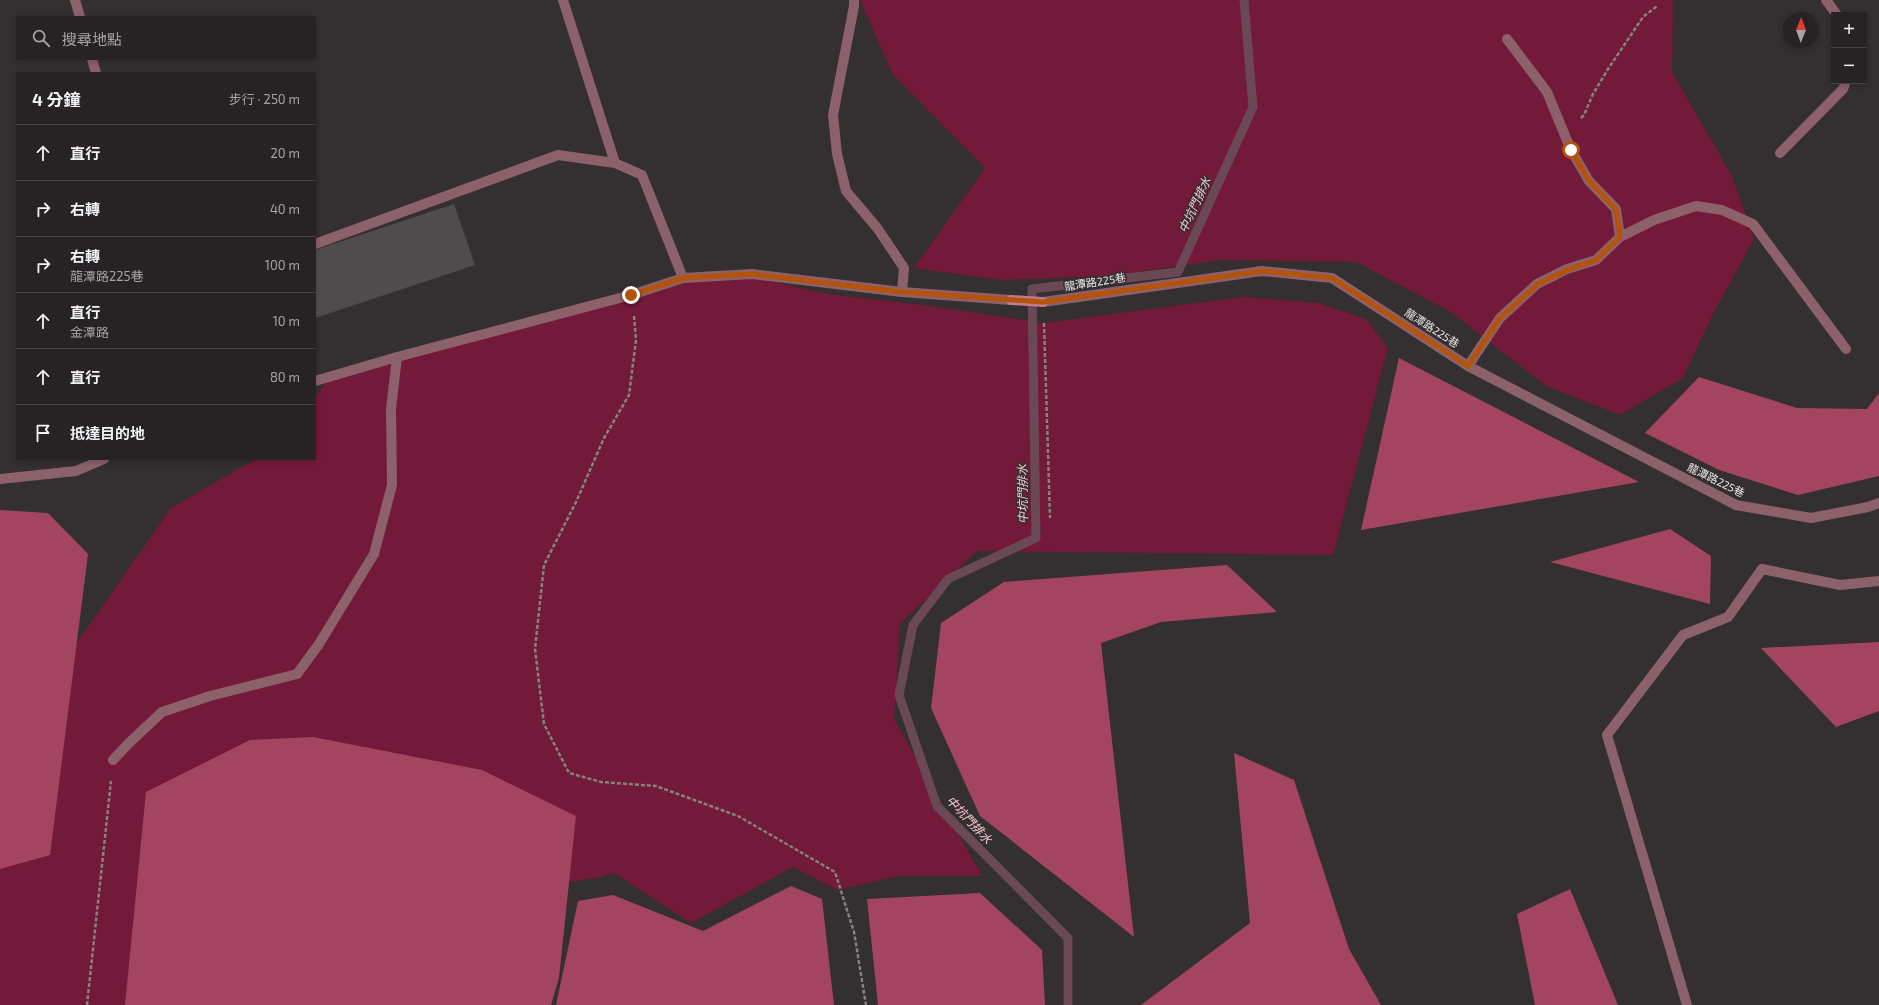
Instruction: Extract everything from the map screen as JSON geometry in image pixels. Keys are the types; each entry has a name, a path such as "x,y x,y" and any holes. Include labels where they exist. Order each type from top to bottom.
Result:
{"street":[{"path":"75,0 80,16"},
{"path":"563,0 615,163"},
{"path":"854,0 834,115 836,154 846,191 878,229 904,268 902,292"},
{"path":"1826,0 1835,12"},
{"path":"1507,39 1547,92 1571,150 1589,181 1616,209 1620,237"},
{"path":"92,60 96,72"},
{"path":"1780,153 1843,89 1845,84"},
{"path":"316,244 558,155 615,163 642,175 683,278"},
{"path":"1468,366 1500,318 1538,284 1567,270 1596,260 1620,237 1654,220 1696,206 1722,210 1754,224 1846,350"},
{"name":"龍潭路225巷","path":"1043,302 1262,271 1332,278 1468,366 1736,505 1811,518 1868,507 1879,503"},
{"path":"316,381 397,357 631,295 683,278 752,274 902,292 1043,302"},
{"path":"113,760 162,712 210,696 297,674 319,644 374,554 392,485 392,409 397,357"},
{"path":"0,479 76,471 102,460"},
{"path":"1687,1005 1607,735 1683,635 1728,617 1762,569 1840,585 1879,580"}],"path":[{"path":"1565,134 1584,115 1593,94 1643,17 1657,6"},
{"path":"631,295 636,340 629,395 604,438 576,502 544,565 535,649 544,724 569,773 601,782 656,786 738,816 835,872 854,932 866,1005"},
{"path":"1043,302 1050,518"},
{"path":"87,1005 113,760"}],"shaded area":[{"path":"860,0 1673,0 1672,72 1732,176 1754,239 1711,318 1683,378 1620,415 1546,386 1451,312 1356,262 1221,260 1108,276 1000,280 914,268 985,168 893,75"},
{"path":"730,273 828,294 931,306 1043,323 1243,297 1318,303 1366,319 1388,348 1333,555 977,551 900,624 894,719 982,876 899,876 837,890 793,867 691,923 614,873 598,878 464,895 151,1005 0,1005 0,765 67,657 171,508 254,460 316,460 316,396 332,375 652,287"},
{"path":"1399,358 1639,482 1361,530"},
{"path":"1699,377 1797,408 1867,409 1879,393 1879,476 1798,495 1719,470 1645,433"},
{"path":"0,510 48,513 88,554 50,855 0,869"},
{"path":"1670,529 1711,556 1710,604 1550,562"},
{"path":"1227,565 1277,612 1161,622 1101,643 1134,937 980,816 931,708 941,623 1004,582"},
{"path":"1879,642 1879,711 1836,727 1761,648"},
{"path":"313,737 482,770 576,816 559,978 551,1005 125,1005 146,792 250,740"},
{"path":"1234,753 1294,780 1349,949 1381,1005 1141,1005 1250,923"},
{"path":"791,886 822,899 834,1005 556,1005 578,901 613,895 703,931"},
{"path":"1570,889 1618,1005 1535,1005 1517,914"},
{"path":"980,893 1042,950 1045,1005 878,1005 867,899"}],"building":[{"path":"454,204 475,265 316,318 316,250"}],"waterway":[{"name":"中坑門排水","path":"1068,1005 1068,938 937,806 899,695 913,625 948,579 1036,538 1032,289 1178,272 1253,107 1244,0"}],"route":[{"path":"631,295 683,278 752,274 902,292 1043,302 1262,271 1332,278 1468,366 1500,318 1538,284 1567,270 1596,260 1620,237 1616,209 1589,181 1571,150"}]}
